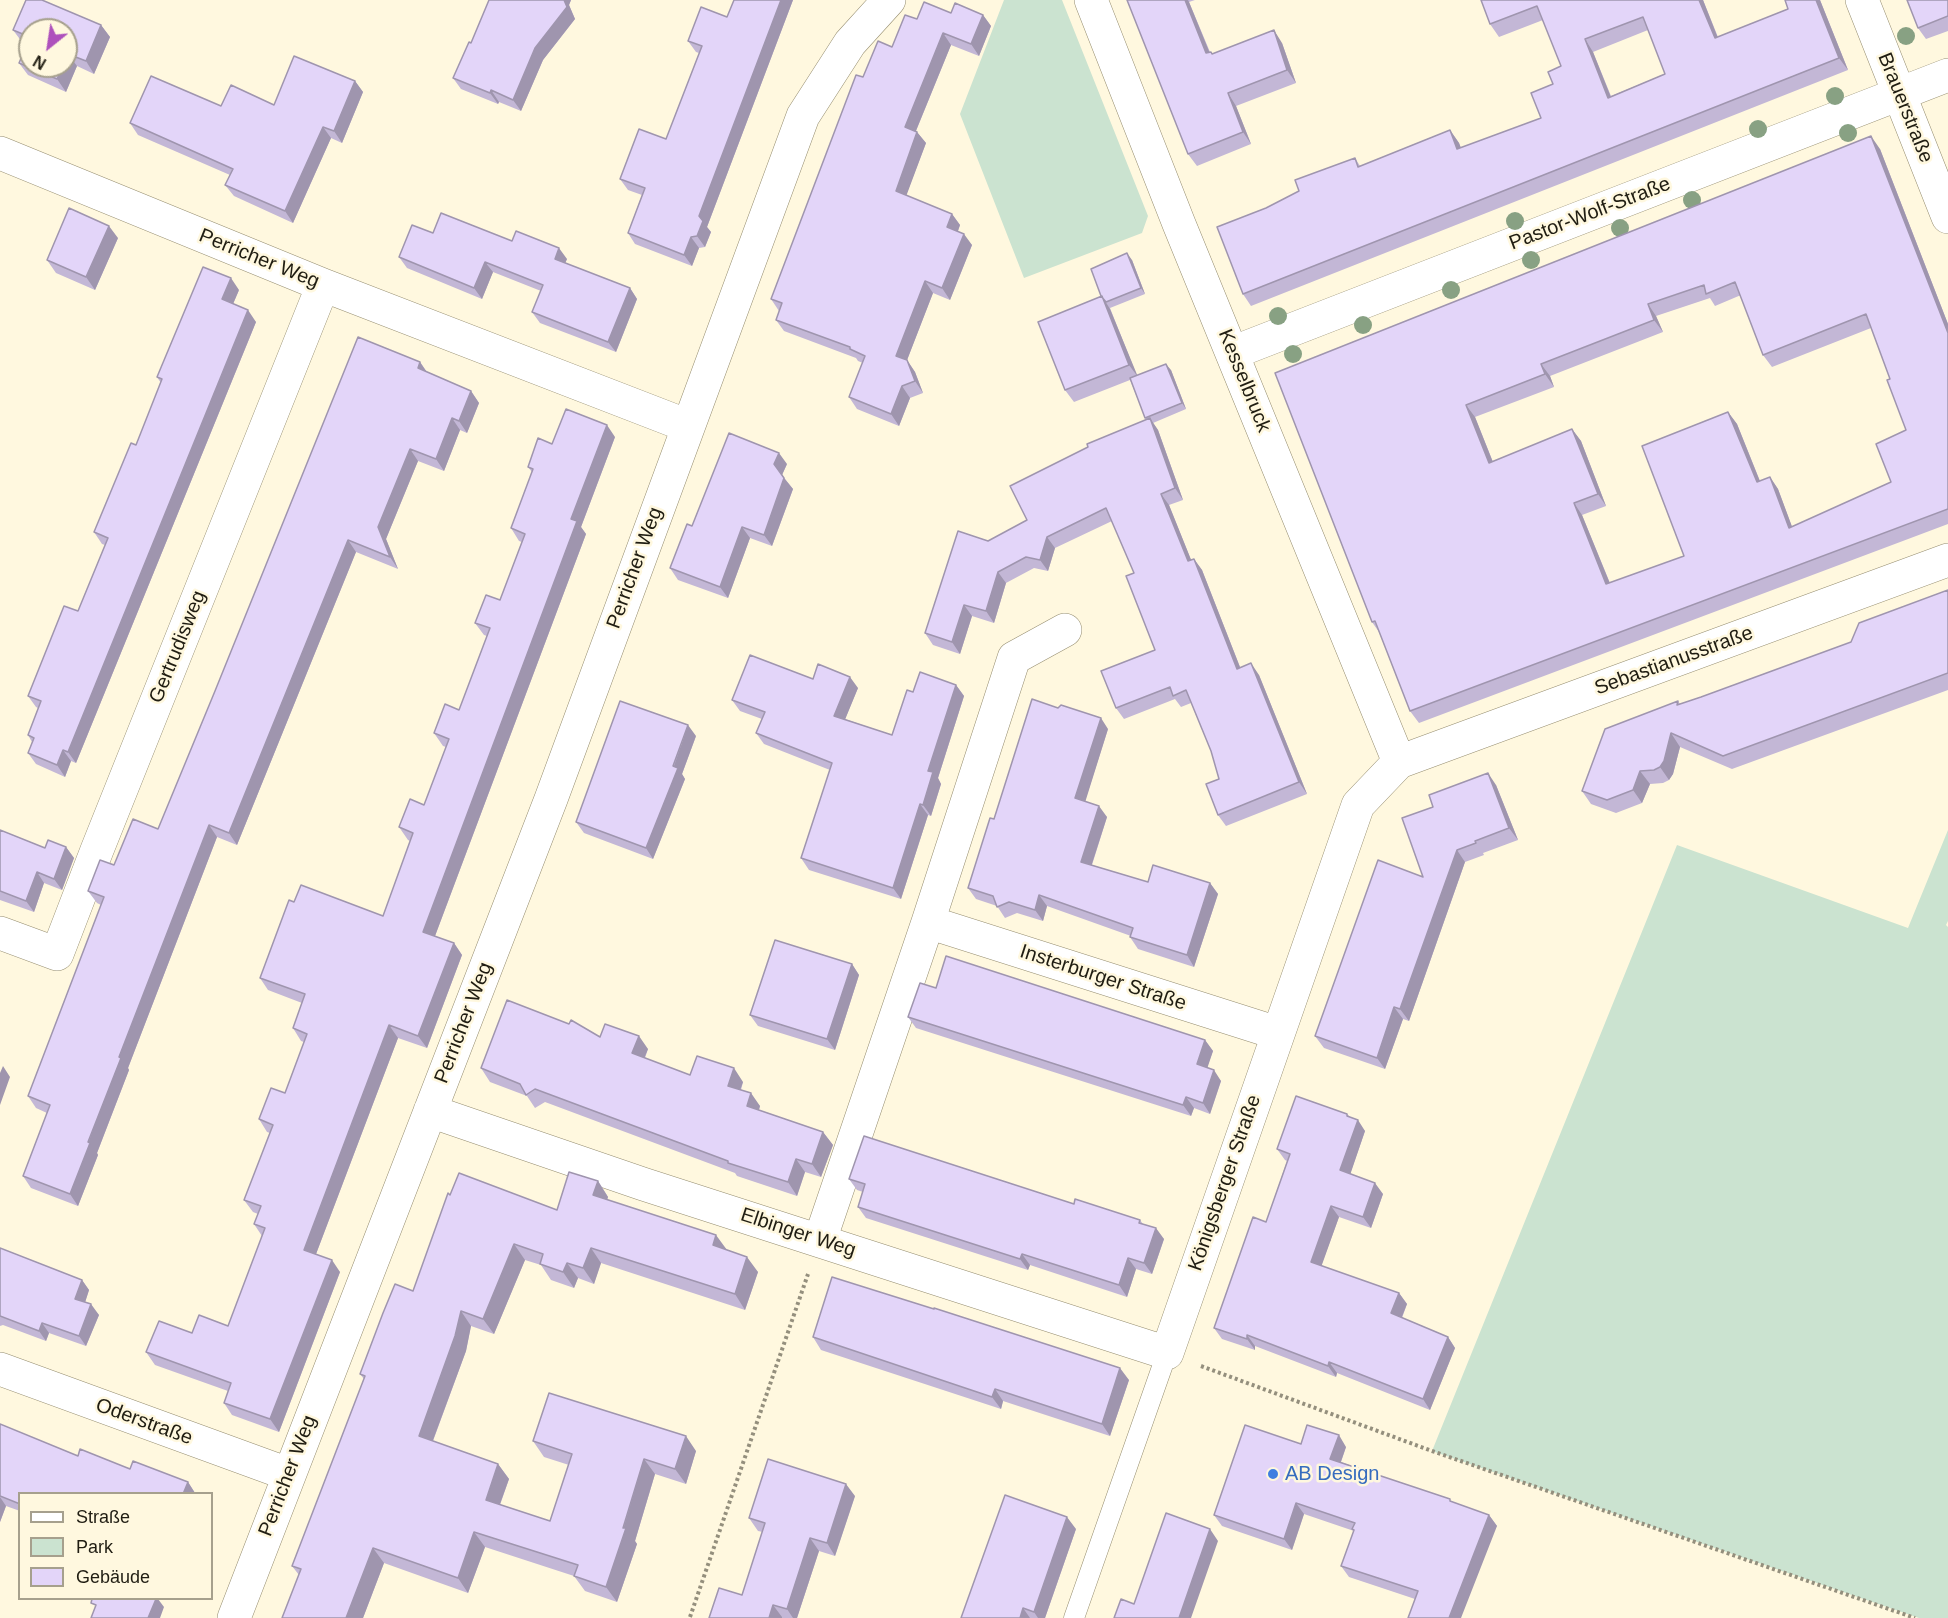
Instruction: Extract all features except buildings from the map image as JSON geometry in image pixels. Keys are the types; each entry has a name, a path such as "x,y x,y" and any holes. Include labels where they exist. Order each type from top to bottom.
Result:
{"street":[{"name":"Perricher Weg","path":"234,1618 551,799 803,116 850,43 889,0"},
{"name":"Kesselbruck","path":"1091,0 1399,762"},
{"name":"Brauerstraße","path":"1862,0 1948,216"},
{"name":"Pastor-Wolf-Straße","path":"1232,353 1948,75"},
{"name":"Perricher Weg","path":"0,153 323,285 688,426"},
{"name":"Gertrudisweg","path":"0,933 57,954 323,285"},
{"name":"Sebastianusstraße","path":"1399,762 1948,560"},
{"path":"820,1240 928,922 1014,658 1065,630"},
{"name":"Königsberger Straße","path":"1167,1353 1358,805 1399,762"},
{"name":"Insterburger Straße","path":"928,922 1277,1033"},
{"name":"Elbinger Weg","path":"429,1111 643,1184 1167,1353"},
{"name":"Oderstraße","path":"0,1369 288,1474"}],"lane":[{"name":"Königsberger Straße","path":"1074,1618 1167,1353"}],"path":[{"path":"690,1617 820,1240"},
{"path":"1167,1353 1432,1451 1915,1618"}],"green space":[{"path":"1004,0 1062,0 1148,216 1142,233 1024,278 960,114"},
{"path":"1948,830 1948,921 1946,925 1948,927 1948,1618 1919,1618 1432,1451 1677,845 1908,928"}],"place":[{"name":"AB Design","path":"1273,1474"}]}
